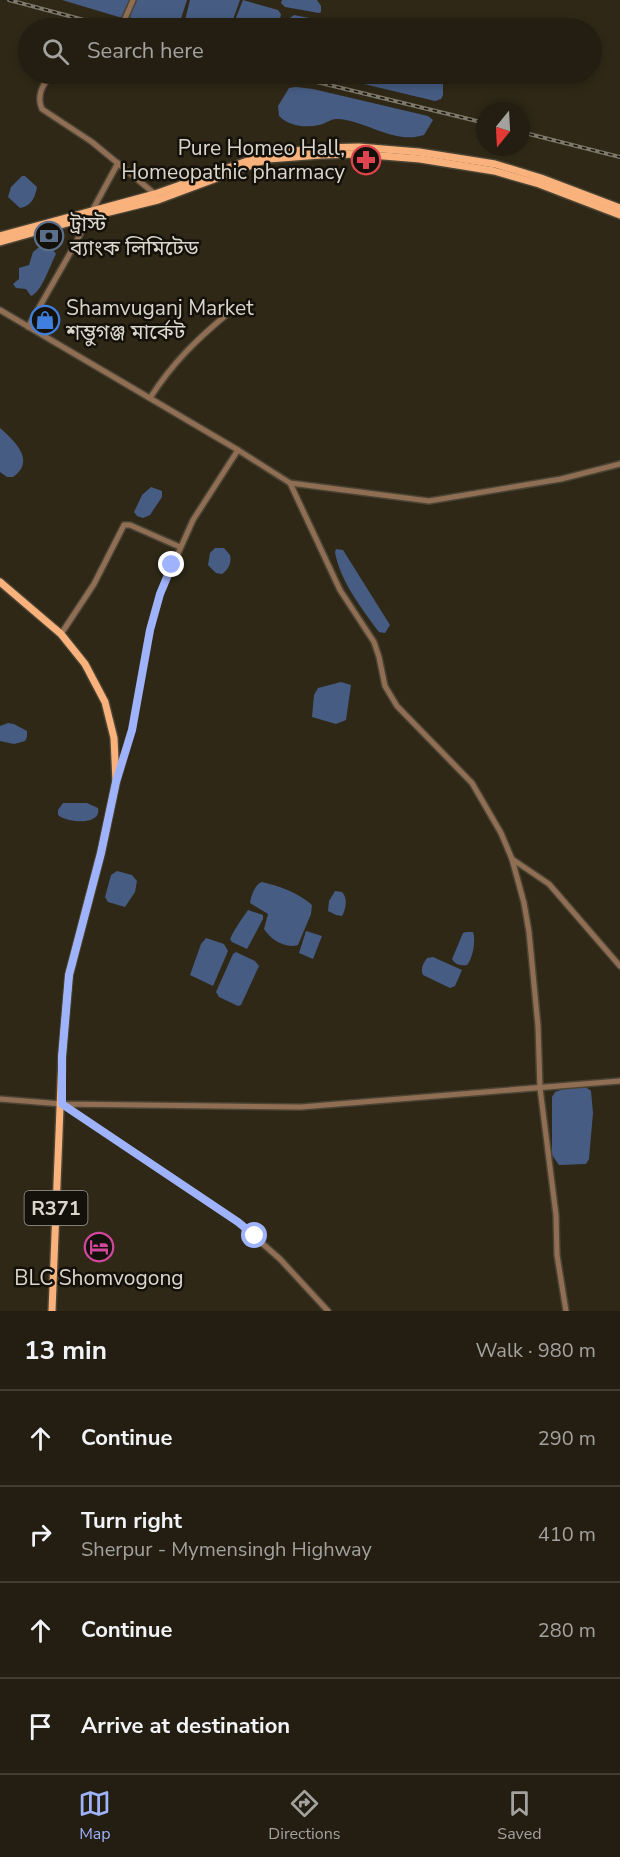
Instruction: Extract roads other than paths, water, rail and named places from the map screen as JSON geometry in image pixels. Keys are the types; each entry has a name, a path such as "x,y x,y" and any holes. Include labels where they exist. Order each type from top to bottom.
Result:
{"main road":[{"path":"0,240 155,194 264,154 302,149 359,147 419,152 495,164 541,178 620,208"},
{"path":"90,214 158,200 268,159 347,154 420,159 494,171 554,190 620,215"},
{"name":"R371","path":"0,582 61,634 85,664 105,702 114,738 116,782 101,853 69,975 62,1057 62,1104 52,1311"}],"street":[{"path":"125,18 133,0"},
{"path":"44,84 38,101 42,109 92,142 155,194"},
{"path":"27,327 74,248 117,163"},
{"path":"0,310 290,483 429,501 561,479 620,464"},
{"path":"150,398 168,370 188,347 231,311"},
{"path":"116,782 132,730 152,621 160,594 180,547 207,497 238,450"},
{"path":"290,483 340,590 374,642 388,693 397,706 472,783 501,833 512,858 529,932 538,1026 540,1088 556,1215 557,1255 566,1311"},
{"path":"61,634 94,584 124,525 130,525 180,547"},
{"path":"512,858 549,884 620,966"},
{"path":"0,1099 62,1104 301,1107 620,1081"},
{"path":"62,1104 238,1222 280,1259 328,1311"}],"water":[{"path":"62,0 130,0 122,17 119,17"},
{"path":"136,0 187,0 181,18 131,18"},
{"path":"190,0 240,0 234,18 186,18"},
{"path":"243,0 278,10 281,14 280,18 236,18"},
{"path":"282,0 317,0 321,6 321,12 285,7 281,3"},
{"path":"294,15 309,18 290,18"},
{"path":"364,84 443,84 443,95 441,99 435,101"},
{"path":"296,87 428,116 433,120 424,135 413,137 391,135 348,120 337,119 314,126 298,125 279,116 278,106 289,88"},
{"path":"22,176 37,187 32,200 20,208 8,197 11,187"},
{"path":"43,244 51,247 56,254 42,284 31,296 26,289 16,288 13,284 19,279 19,268 29,265 33,252"},
{"path":"0,428 17,445 23,458 20,471 13,477 7,477 0,472"},
{"path":"151,487 162,491 162,497 150,515 143,518 137,516 134,512 142,495"},
{"path":"215,548 224,548 230,555 229,566 222,574 216,573 208,565 210,553"},
{"path":"336,549 343,550 390,625 385,633 379,632 352,594 338,563"},
{"path":"341,682 351,685 346,720 336,724 312,717 314,695 318,688"},
{"path":"8,723 27,731 25,741 14,744 0,741 0,726"},
{"path":"63,803 87,803 98,808 98,814 89,820 68,820 58,815 58,810"},
{"path":"117,871 132,875 137,881 135,892 125,907 108,902 105,897 111,875"},
{"path":"262,882 288,890 312,905 311,914 298,945 289,946 279,943 264,929 268,914 250,903 255,888"},
{"path":"335,891 342,892 346,900 342,916 328,911 329,901"},
{"path":"248,910 263,915 263,919 247,949 230,939"},
{"path":"306,931 322,936 313,959 299,953"},
{"path":"473,932 473,949 467,965 461,965 452,959 463,933"},
{"path":"206,938 224,944 228,951 213,986 190,975 201,944"},
{"path":"236,952 255,961 259,966 241,1005 238,1006 219,997 216,992"},
{"path":"433,957 462,970 455,986 450,988 423,975 424,962 427,958"},
{"path":"569,1087 587,1088 591,1091 593,1113 589,1159 586,1164 559,1165 552,1155 552,1097 555,1092"}],"railway":[{"path":"9,0 76,18"},
{"path":"325,84 476,121"},
{"path":"530,134 620,157"}],"place":[{"name":"Pure Homeo Hall, Homeopathic pharmacy","path":"366,160"},
{"name":"ট্রাস্ট ব্যাংক লিমিটেড","path":"49,236"},
{"name":"Shamvuganj Market শম্ভুগঞ্জ মার্কেট","path":"45,320"},
{"name":"BLC Shomvogong","path":"99,1247"}]}
